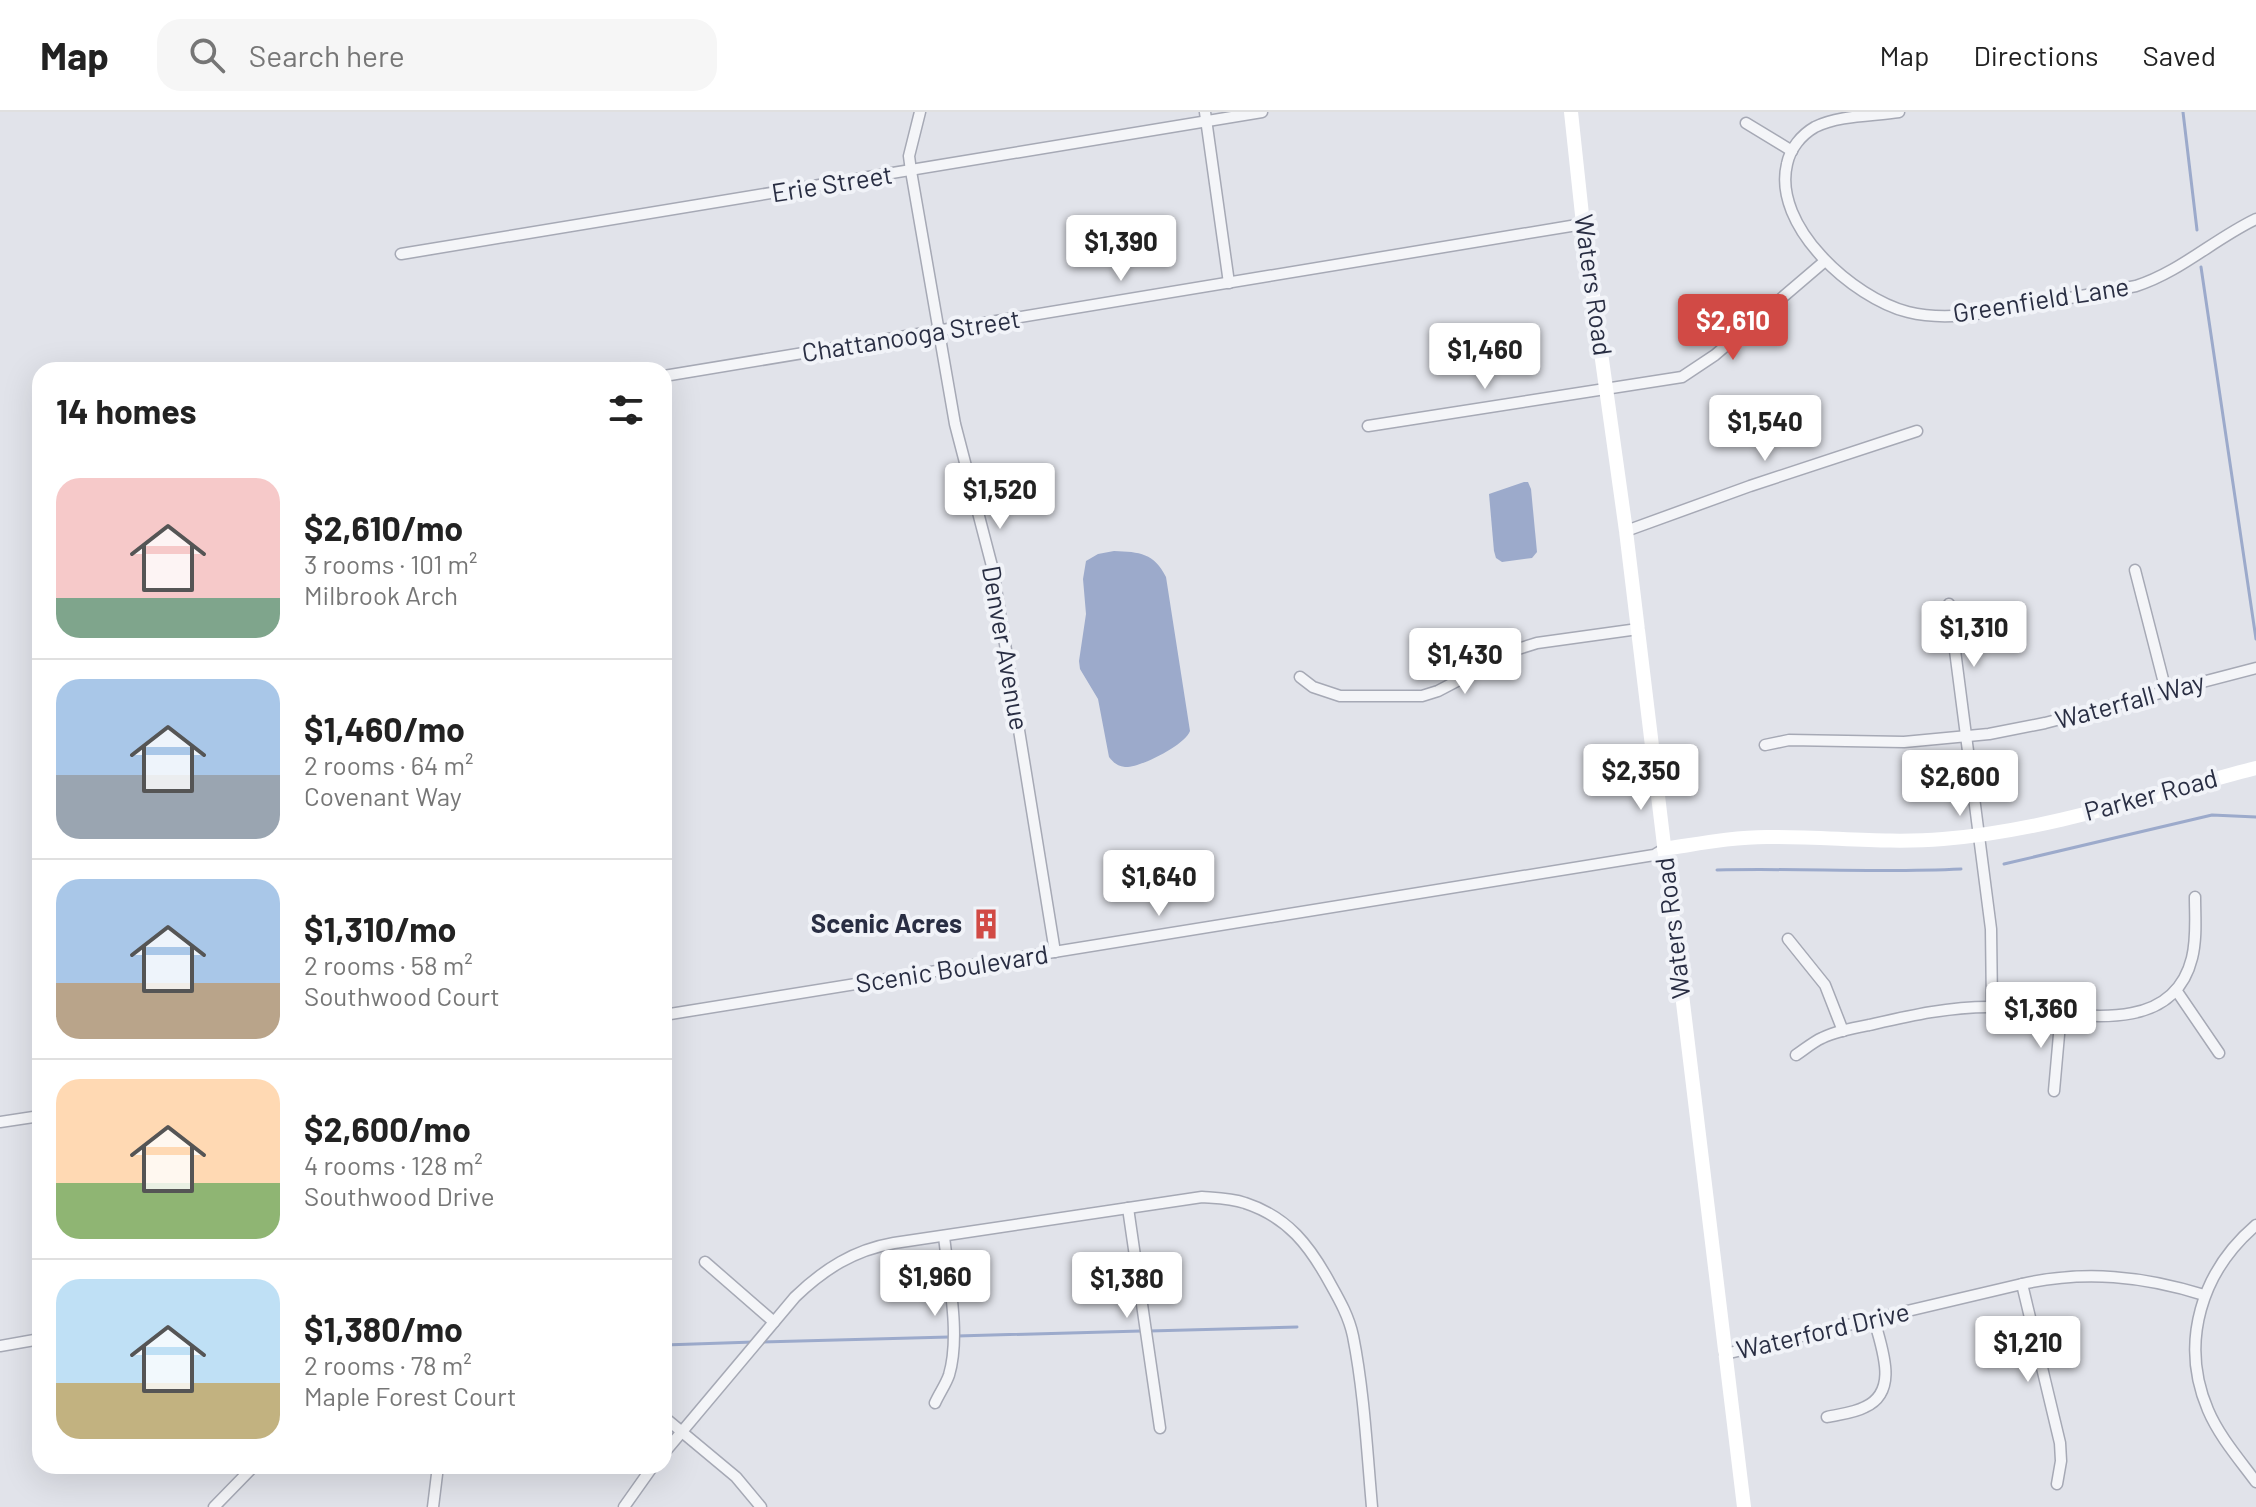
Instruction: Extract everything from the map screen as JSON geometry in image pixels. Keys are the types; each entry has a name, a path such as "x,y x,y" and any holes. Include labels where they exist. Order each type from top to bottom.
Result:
{"street":[{"name":"Denver Avenue","path":"920,112 909,156 911,171 955,424 993,570 1055,952"},
{"name":"Erie Street","path":"401,254 911,171 1206,117 1262,112"},
{"name":"Waters Road","path":"1571,112 1583,224 1626,531 1744,1507"},
{"path":"1746,123 1792,151 1799,140 1822,125 1899,112"},
{"path":"1206,117 1229,283"},
{"name":"Greenfield Lane","path":"1792,151 1785,173 1784,190 1798,223 1825,261 1850,284 1874,299 1908,312 1964,316 2136,286 2162,278 2231,231 2256,219"},
{"name":"Chattanooga Street","path":"672,375 1583,224"},
{"path":"1368,426 1668,381 1692,372 1825,261"},
{"path":"1626,531 1917,431"},
{"path":"2135,570 2166,691"},
{"path":"1949,604 1991,929 1994,965 1992,1007"},
{"path":"1300,677 1313,687 1340,696 1422,696 1438,691 1518,649 1537,643 1638,629"},
{"name":"Waterfall Way","path":"1765,745 1789,740 1904,742 1968,737 2045,723 2256,668"},
{"name":"Parker Road","path":"1664,849 1765,837 1910,841 1980,835 2047,822 2256,768"},
{"name":"Scenic Boulevard","path":"672,1014 1474,886 1654,855 1664,849"},
{"path":"1796,1055 1822,1038 1843,1031 1940,1010 1992,1007 2120,1016 2145,1012 2176,990 2188,972 2195,942 2195,897"},
{"path":"1788,939 1825,985 1843,1031"},
{"path":"2176,990 2219,1053"},
{"path":"2054,1091 2061,1012"},
{"path":"0,1122 32,1117"},
{"path":"672,1444 774,1322 819,1274 836,1264 878,1246 1202,1197 1236,1201 1277,1217 1310,1248 1339,1299 1352,1334 1372,1507"},
{"path":"1128,1208 1160,1428"},
{"path":"2256,1225 2231,1249 2204,1295 2195,1352 2203,1397 2215,1424 2256,1482"},
{"path":"935,1403 949,1373 952,1338 944,1236"},
{"path":"705,1262 774,1322"},
{"name":"Waterford Drive","path":"1725,1354 2022,1284 2072,1276 2101,1275 2164,1283 2204,1295"},
{"path":"2022,1284 2060,1443 2057,1484"},
{"path":"1827,1417 1869,1406 1883,1389 1886,1367 1874,1319"},
{"path":"0,1346 32,1340"},
{"path":"672,1423 736,1477 761,1507"},
{"path":"214,1507 246,1474"},
{"path":"433,1507 437,1474"},
{"path":"624,1507 647,1474"}],"water":[{"path":"1528,482 1531,489 1537,552 1532,558 1502,562 1496,558 1494,551 1489,494"},
{"path":"1114,551 1151,558 1166,577 1190,731 1180,743 1161,755 1125,767 1109,757 1098,699 1080,669 1079,661 1086,614 1083,579 1086,561 1098,554"}],"waterway":[{"path":"2183,112 2197,230"},
{"path":"2201,267 2256,639"},
{"path":"2004,864 2212,815 2256,817"},
{"path":"1717,870 1961,869"},
{"path":"1149,1331 1297,1327"},
{"path":"957,1336 1141,1331"},
{"path":"761,1342 949,1337"},
{"path":"672,1345 754,1342"}],"place":[{"name":"Scenic Acres","path":"986,924"}]}
